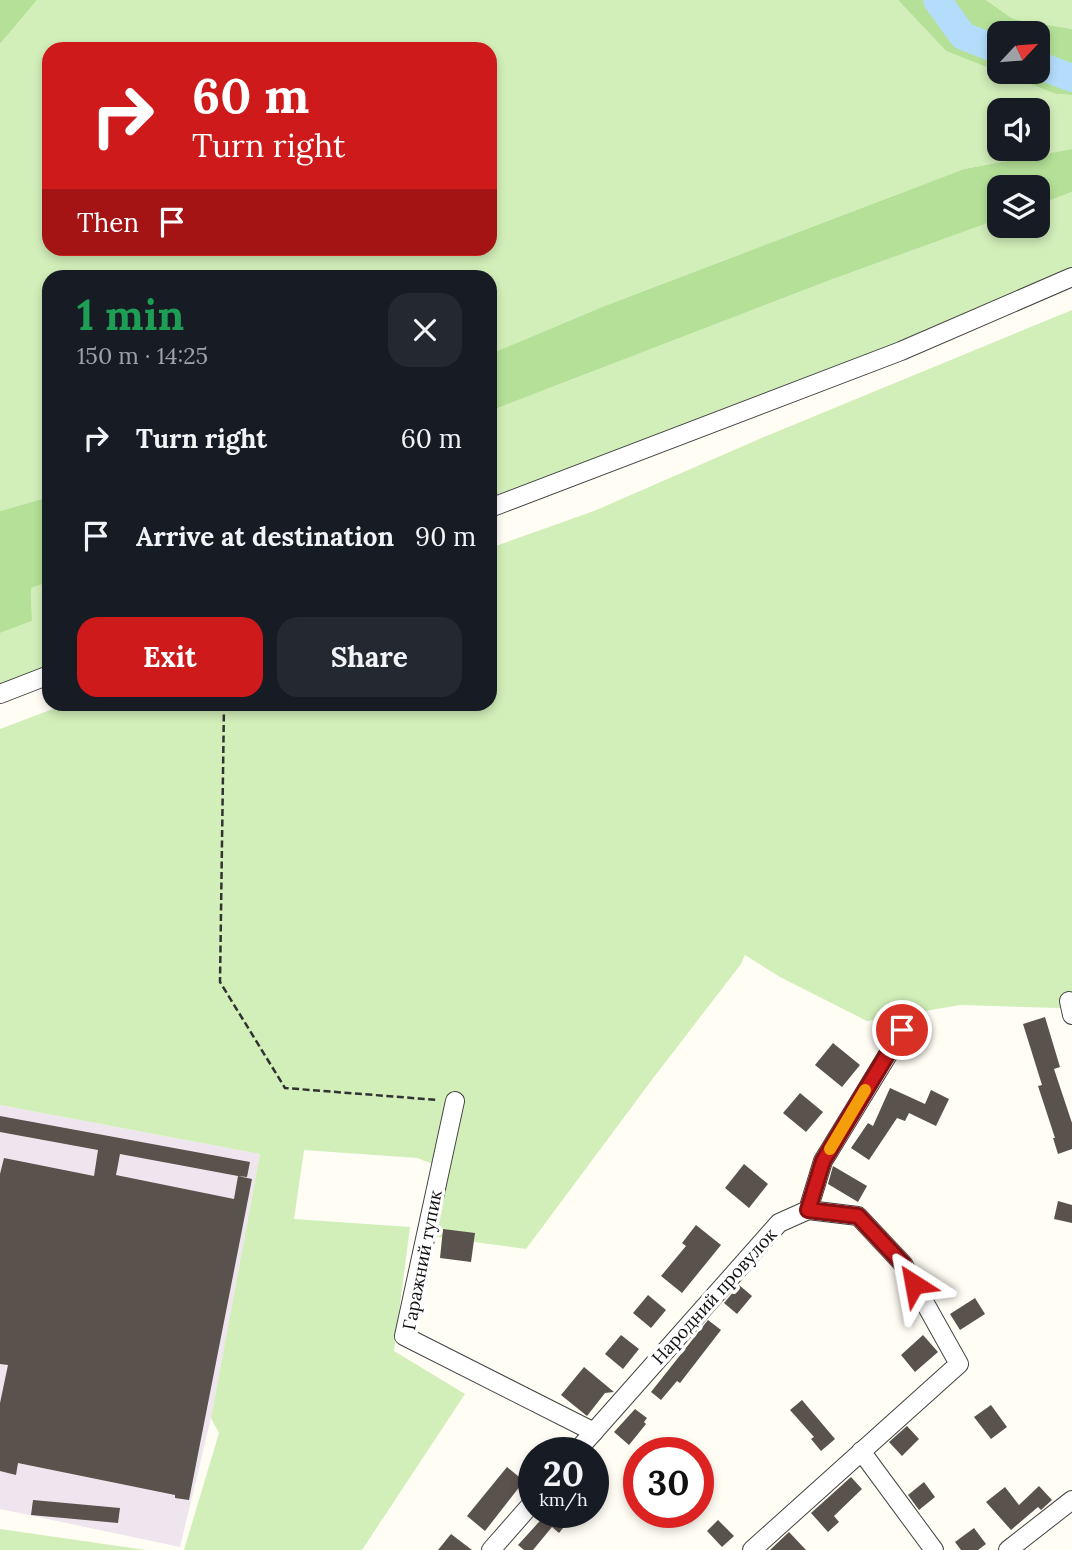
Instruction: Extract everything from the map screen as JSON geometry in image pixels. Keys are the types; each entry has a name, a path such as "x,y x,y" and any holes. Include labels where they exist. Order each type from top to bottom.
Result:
{"street":[{"path":"497,506 901,351 1072,276"},
{"path":"0,694 42,678"},
{"path":"752,1550 958,1364 903,1264 858,1216 808,1210 823,1161 902,1030"},
{"name":"Гаражний тупик","path":"455,1101 404,1336 594,1432"},
{"name":"Народний провулок","path":"590,1437 779,1223 808,1210"},
{"path":"861,1451 934,1550"},
{"path":"1008,1550 1072,1500"},
{"path":"491,1550 518,1519"}],"path":[{"path":"224,711 220,982 285,1088 455,1101"}],"shaded area":[{"path":"0,1105 260,1154 211,1418 180,1547 0,1509"}],"green space":[{"path":"0,0 37,0 0,44"},
{"path":"37,0 898,0 946,51 987,67 987,84 1030,84 1056,94 1072,95 1072,149 1050,153 1050,98 987,98 987,161 1007,161 964,169 602,307 497,351 497,270 42,270 42,499 0,511 0,44"},
{"path":"898,0 986,0 1013,19 1025,21 987,21 987,67 946,51"},
{"path":"986,0 1072,0 1072,29 1050,25 1050,21 1013,19"},
{"path":"1050,25 1072,29 1072,95 1056,94 1030,84 1050,84"},
{"path":"1072,149 1072,192 1050,200 1050,175 987,175 987,223 833,279 497,408 497,351 602,307 964,169 1007,161 1050,161 1050,153"},
{"path":"1072,192 1072,269 732,410 497,495 497,408 833,279 987,223 987,238 1050,238 1050,200"},
{"path":"1072,310 1072,1007 960,1005 867,1021 780,977 745,955 741,964 526,1249 430,1236 443,1168 417,1158 304,1150 294,1219 410,1227 394,1351 465,1394 362,1550 184,1550 219,1433 211,1418 260,1154 0,1105 0,729 48,711 497,711 497,546 594,511 764,437"},
{"path":"42,499 42,584 31,588 32,621 0,633 0,511"},
{"path":"42,584 42,672 0,687 0,633 32,621 31,588"},
{"path":"0,1529 146,1550 0,1550"}],"building":[{"path":"1045,1017 1060,1067 1054,1069 1072,1123 1072,1149 1058,1154 1038,1086 1042,1085 1023,1024"},
{"path":"833,1043 860,1065 842,1087 815,1065"},
{"path":"890,1088 925,1104 931,1090 949,1099 936,1126 909,1113 905,1121 897,1118 869,1160 851,1148 868,1123 873,1126"},
{"path":"800,1093 823,1112 806,1132 783,1113"},
{"path":"0,1116 250,1162 247,1177 238,1176 252,1179 189,1500 18,1463 16,1475 0,1471 0,1403 8,1365 0,1364 0,1174 4,1158 94,1176 98,1150 0,1132","holes":["120,1154 238,1176 234,1199 116,1175"]},
{"path":"744,1164 768,1184 749,1208 725,1188"},
{"path":"833,1166 867,1186 858,1202 828,1184"},
{"path":"1058,1201 1072,1205 1072,1223 1054,1219"},
{"path":"696,1225 721,1245 682,1293 661,1276 686,1246 682,1243"},
{"path":"443,1229 475,1233 471,1262 440,1258"},
{"path":"739,1285 752,1296 737,1314 724,1303"},
{"path":"648,1295 666,1310 651,1328 633,1313"},
{"path":"975,1298 985,1314 960,1330 950,1314"},
{"path":"708,1320 721,1330 680,1383 677,1381 661,1400 651,1392"},
{"path":"621,1335 639,1349 623,1369 605,1354"},
{"path":"923,1335 938,1352 915,1372 901,1355"},
{"path":"584,1367 614,1392 605,1393 587,1416 561,1395"},
{"path":"802,1400 835,1439 821,1451 811,1439 814,1437 790,1410"},
{"path":"991,1405 1007,1427 991,1439 974,1417"},
{"path":"635,1409 647,1418 644,1422 646,1424 635,1437 623,1437 623,1440 614,1432"},
{"path":"907,1426 919,1439 902,1456 889,1442"},
{"path":"507,1467 518,1476 518,1489 485,1531 467,1516"},
{"path":"851,1477 862,1489 834,1516 839,1522 828,1532 811,1513"},
{"path":"924,1482 935,1497 919,1510 908,1495"},
{"path":"1039,1486 1052,1500 1041,1510 1038,1507 1011,1530 986,1502 1005,1487 1019,1505"},
{"path":"33,1500 120,1508 118,1523 31,1515"},
{"path":"718,1520 734,1536 722,1547 707,1531 714,1528"},
{"path":"533,1528 551,1528 533,1550 524,1550 518,1545"},
{"path":"974,1528 986,1544 978,1550 961,1550 955,1542"},
{"path":"789,1532 806,1550 770,1550"},
{"path":"451,1534 472,1550 438,1550"}],"waterway":[{"path":"937,0 963,36 987,45"},
{"path":"1050,70 1072,78"}],"slow traffic":[{"path":"830,1149 865,1090"}],"route":[{"path":"902,1030 823,1161 808,1210 858,1216 903,1264 914,1284"}]}
